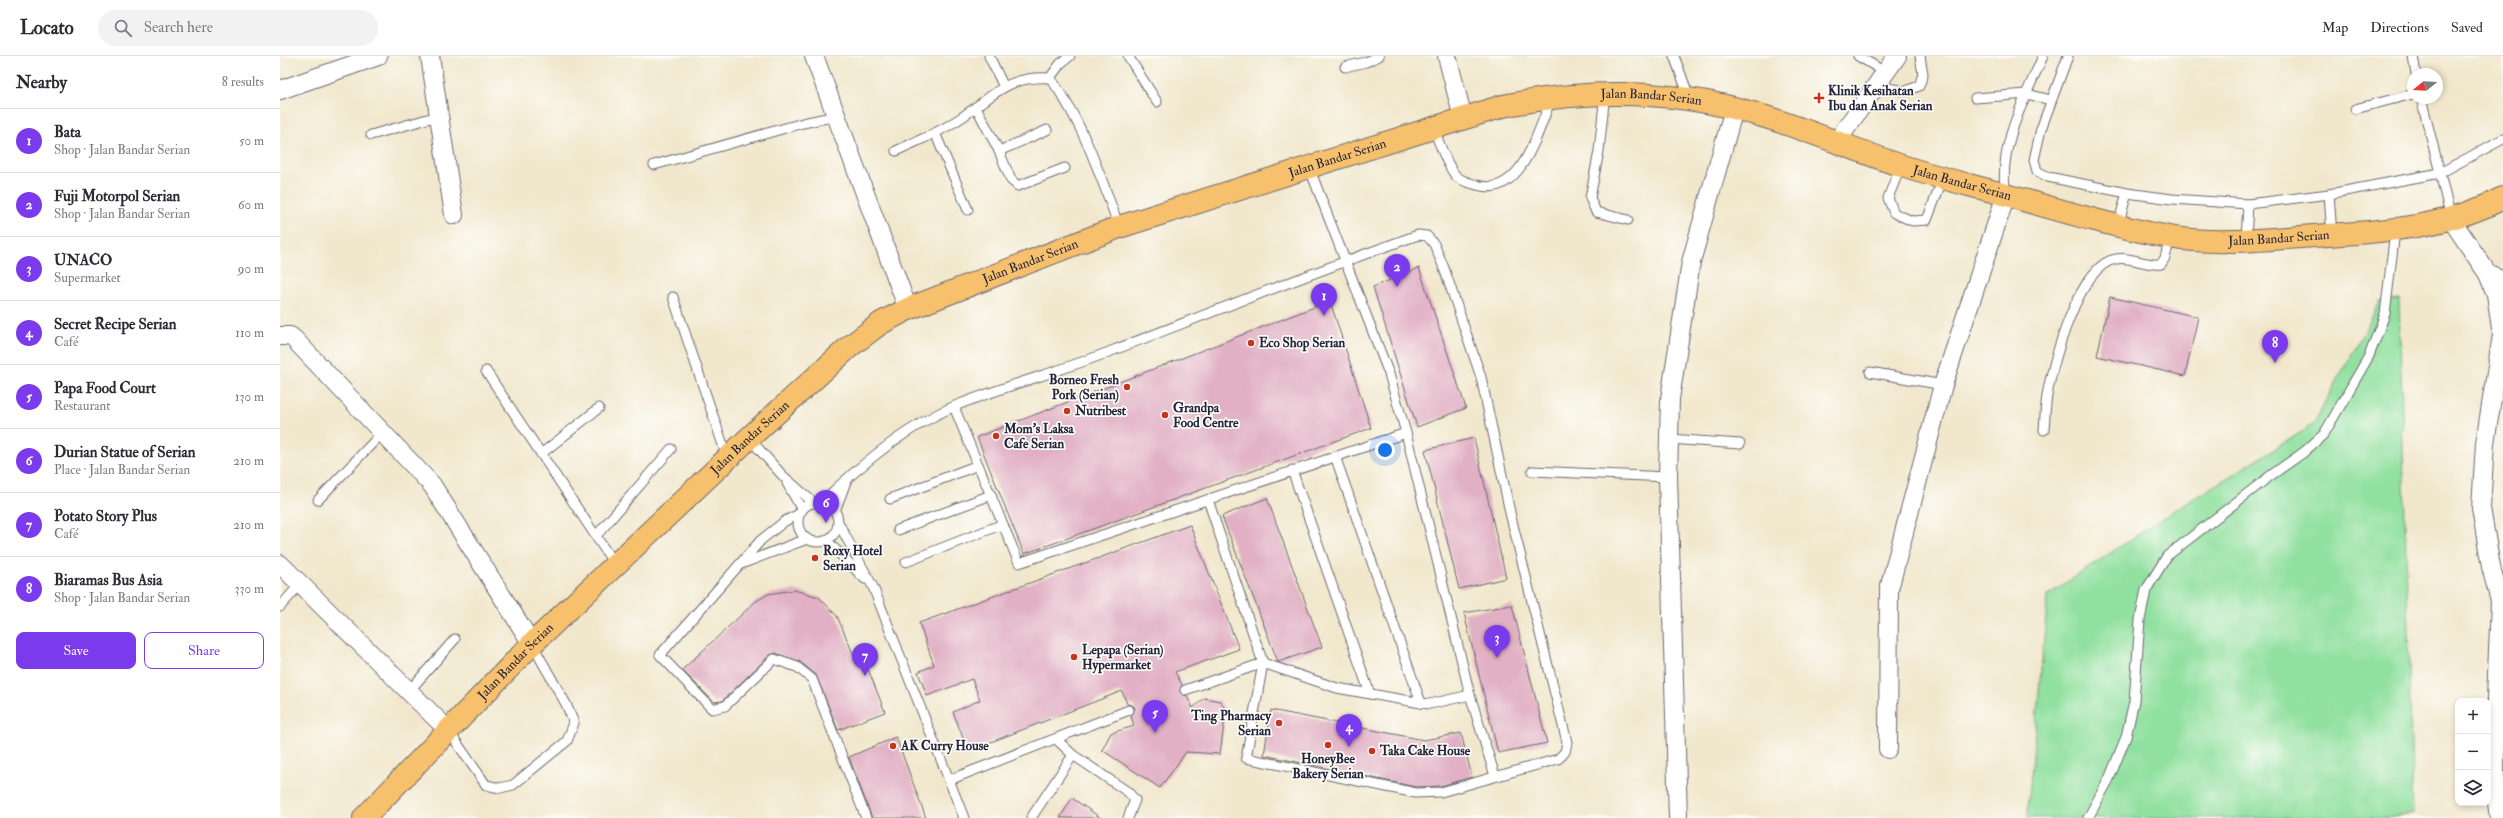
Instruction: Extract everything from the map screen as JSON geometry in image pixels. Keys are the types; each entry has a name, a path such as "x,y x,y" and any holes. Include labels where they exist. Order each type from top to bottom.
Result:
{"main road":[{"name":"Jalan Bandar Serian","path":"364,818 532,644 749,438 849,347 881,323 908,309 1119,227 1433,126 1503,106 1552,96 1634,93 1690,99 1734,109 1837,141 1901,165 2006,195 2118,225 2170,237 2212,241 2395,231 2451,219 2486,207 2503,198"}],"street":[{"path":"280,90 378,56"},
{"path":"430,56 454,215"},
{"path":"814,56 908,309"},
{"path":"1447,56 1463,118"},
{"path":"1837,141 1895,56"},
{"path":"1678,818 1668,477 1670,398 1691,262 1734,109"},
{"path":"1888,749 1889,588 1943,384 2006,195"},
{"path":"2451,219 2496,276 2496,294 2502,335 2485,443 2481,508 2492,567 2502,603 2495,724 2495,788 2499,818"},
{"path":"280,336 290,336 294,339 432,484 532,644"},
{"path":"280,564 302,583 448,730"}],"lane":[{"path":"989,56 1004,87"},
{"path":"1050,78 1060,64 1070,56"},
{"path":"1128,56 1157,102"},
{"path":"1345,66 1366,62 1379,56"},
{"path":"1674,56 1690,99"},
{"path":"1858,56 1880,79 1906,91 1919,86 1923,74 1920,56"},
{"path":"2006,195 2003,179 2004,164 2014,126 2043,56"},
{"path":"2068,56 2051,100 2036,148 2034,160 2037,171 2048,177 2128,193 2172,199 2248,204 2329,194 2440,173 2503,139"},
{"path":"2413,56 2415,68"},
{"path":"896,151 952,124 1004,87 1018,79 1050,78"},
{"path":"1050,78 1062,94 1103,181 1119,227"},
{"path":"1605,93 1599,151 1590,198 1596,212 1628,220"},
{"path":"1975,98 2027,94 2051,100"},
{"path":"1433,126 1450,167 1457,177 1486,188 1510,180 1531,150 1552,96"},
{"path":"2355,109 2407,96"},
{"path":"2423,104 2451,219"},
{"path":"976,107 999,151 1011,180 1018,186 1065,168"},
{"path":"371,135 438,116"},
{"path":"654,165 803,123 836,116"},
{"path":"999,151 1047,130"},
{"path":"935,132 968,210"},
{"path":"1901,165 1888,198 1894,213 1912,221 1927,220 1943,177"},
{"path":"1309,167 1347,260 1389,374 1406,433 1470,695 1495,776"},
{"path":"2118,225 2128,193"},
{"path":"2329,194 2332,235"},
{"path":"2246,240 2248,204"},
{"path":"2088,818 2109,779 2126,737 2134,701 2140,620 2146,590 2167,556 2270,476 2304,452 2324,434 2369,356 2385,314 2395,231"},
{"path":"866,818 812,679 797,668 774,659 725,706 712,709 660,655 761,540 785,521 818,503 848,476 903,435 954,407 1081,363 1418,234 1427,236 1434,244 1444,268 1481,377 1511,516 1567,742 1565,752 1558,758 1441,792 1416,793 1246,758 1263,663 1208,500"},
{"path":"2044,430 2046,397 2058,349 2083,288 2097,270 2116,259 2161,264 2165,258 2170,237"},
{"path":"673,297 728,459"},
{"path":"486,372 615,565"},
{"path":"1870,372 1943,384"},
{"path":"954,407 1019,564 1292,470 1406,433"},
{"path":"541,454 599,408"},
{"path":"318,500 383,432"},
{"path":"749,438 783,476 818,503 827,503 835,510 839,524 873,587 964,818"},
{"path":"1669,439 1740,444"},
{"path":"596,536 671,449"},
{"path":"1335,456 1421,703"},
{"path":"890,499 978,464"},
{"path":"1292,470 1370,694"},
{"path":"1532,471 1668,477"},
{"path":"783,476 801,512 798,528 807,539 813,542 827,541 835,534 839,524"},
{"path":"835,510 848,476"},
{"path":"898,530 990,495"},
{"path":"906,562 1003,524"},
{"path":"740,564 807,539"},
{"path":"827,541 873,587"},
{"path":"280,607 302,583"},
{"path":"409,690 455,639"},
{"path":"448,730 486,785 500,788 513,786 567,741 574,723 566,704 532,644"},
{"path":"1185,690 1263,663 1337,688 1421,703 1430,704 1470,695"},
{"path":"949,780 1129,710"},
{"path":"1056,739 1073,755 1128,792 1135,800 1128,818"},
{"path":"1031,818 1073,755"}],"green space":[{"path":"2399,299 2413,814 2388,818 2027,818 2048,595 2170,513 2313,425 2380,302"}],"building":[{"path":"1419,268 1466,408 1417,427 1373,287"},
{"path":"2110,297 2198,317 2185,376 2097,356"},
{"path":"1330,301 1371,428 1024,554 977,437"},
{"path":"1474,438 1506,578 1459,589 1425,450"},
{"path":"1267,498 1322,647 1278,662 1222,516"},
{"name":"Lepapa (Serian) Hypermarket","path":"1190,525 1239,649 1175,672 1182,685 1180,692 1187,696 1193,708 1204,698 1220,701 1226,710 1220,754 1186,752 1160,788 1102,750 1111,733 1134,726 1131,716 1135,708 1132,705 1127,704 1122,691 968,751 953,712 980,700 972,679 927,696 918,672 934,665 919,623"},
{"path":"794,590 819,597 837,616 855,658 861,651 885,712 838,730 816,675 799,661 776,653 770,655 722,701 714,702 682,670 755,602 768,594"},
{"path":"1512,605 1547,743 1498,753 1464,613"},
{"path":"1271,710 1424,740 1461,733 1472,777 1440,786 1416,787 1264,755"},
{"path":"896,737 926,818 872,818 849,757"},
{"path":"1072,798 1101,818 1060,818"}],"place":[{"name":"Klinik Kesihatan Ibu dan Anak Serian","path":"1819,98"},
{"name":"Fuji Motorpol Serian","path":"1397,287"},
{"name":"Bata","path":"1324,316"},
{"name":"Eco Shop Serian","path":"1251,343"},
{"name":"Biaramas Bus Asia","path":"2275,363"},
{"name":"Borneo Fresh Pork (Serian)","path":"1127,387"},
{"name":"Nutribest","path":"1067,411"},
{"name":"Grandpa Food Centre","path":"1165,415"},
{"name":"Mom's Laksa Cafe Serian","path":"996,436"},
{"name":"Durian Statue of Serian","path":"826,523"},
{"name":"Roxy Hotel Serian","path":"815,558"},
{"name":"Lepapa (Serian) Hypermarket","path":"1074,657"},
{"name":"UNACO","path":"1497,658"},
{"name":"Potato Story Plus","path":"865,676"},
{"name":"Ting Pharmacy Serian","path":"1279,723"},
{"name":"Papa Food Court","path":"1155,733"},
{"name":"HoneyBee Bakery Serian","path":"1328,745"},
{"name":"AK Curry House","path":"893,746"},
{"name":"Secret Recipe Serian","path":"1349,747"},
{"name":"Taka Cake House","path":"1372,751"}]}
